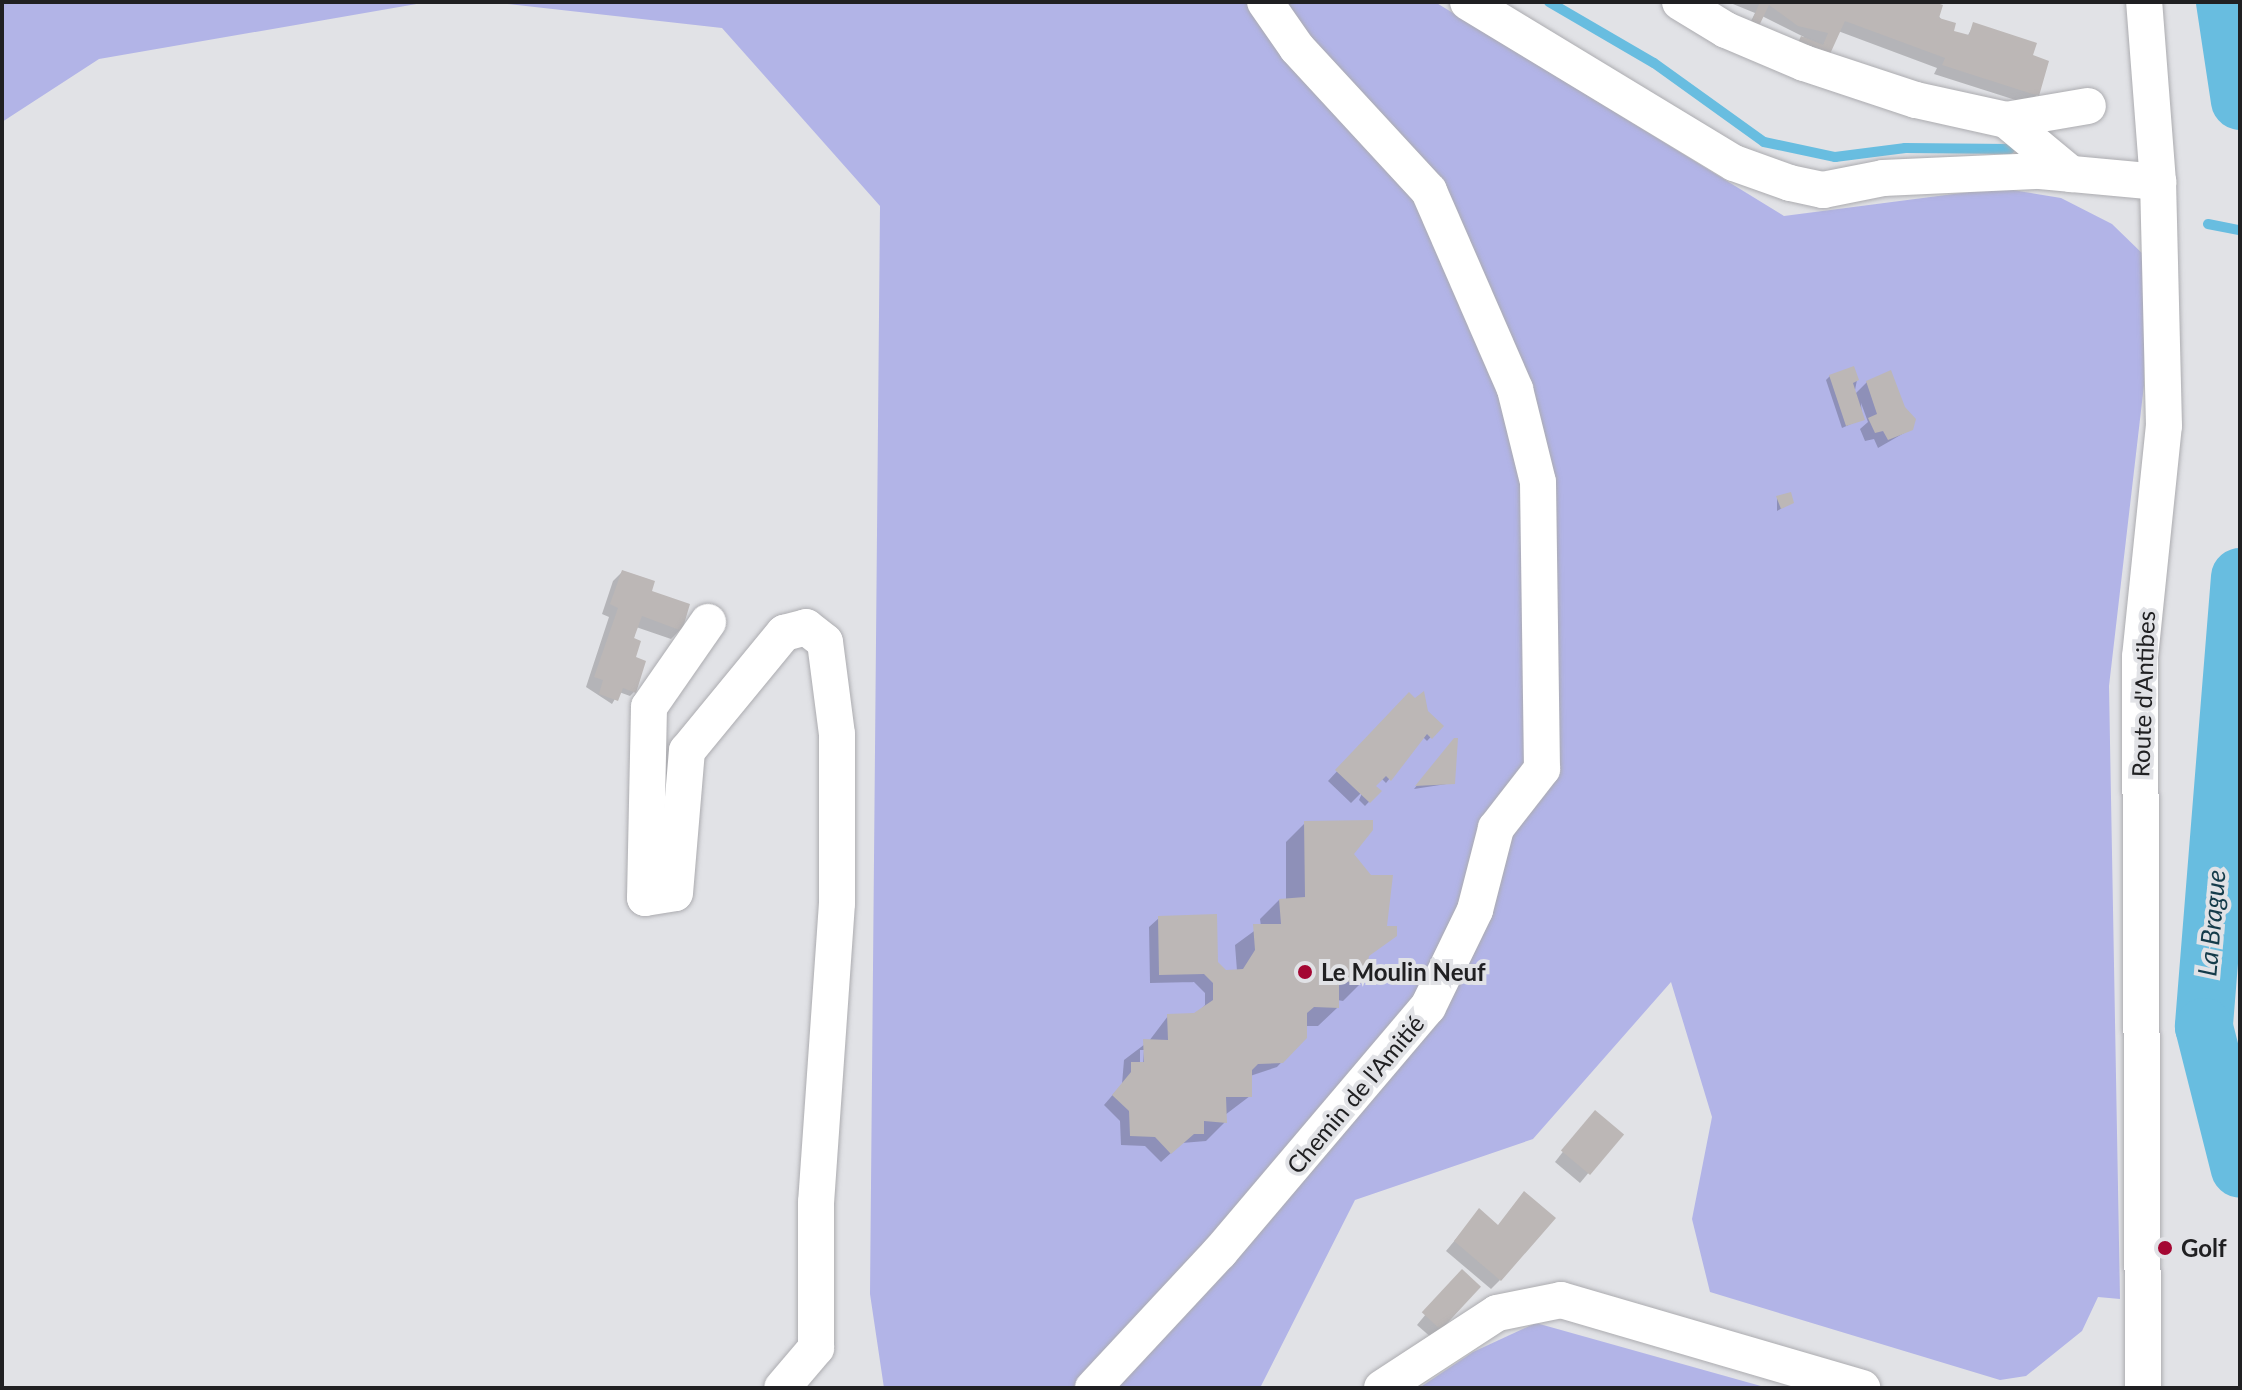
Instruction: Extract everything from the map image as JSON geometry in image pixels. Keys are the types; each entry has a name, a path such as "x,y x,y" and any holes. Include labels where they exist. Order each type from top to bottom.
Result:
{"street":[{"name":"Chemin de l'Amitié","path":"1093,1388 1220,1252 1428,1007 1475,910 1496,828 1542,769 1538,482 1515,389 1429,191 1297,48 1265,2"},
{"path":"1468,2 1734,163 1790,183 1823,190 1957,172 2071,174 2158,182"},
{"path":"1680,2 1726,30 1804,63 1916,100 2006,120 2088,106"},
{"name":"Route d'Antibes","path":"2143,1388 2140,673 2164,426 2158,182 2144,2"},
{"path":"2006,120 2071,174"},
{"path":"708,622 649,707 645,898 675,893 687,751 784,633 806,627 825,642 837,734 837,903 816,1202 816,1348 782,1388"},
{"path":"1382,1388 1497,1313 1561,1300 1862,1388"}],"shaded area":[{"path":"2,2 428,2 99,59 2,122"},
{"path":"489,2 1435,2 1784,216 2000,188 2061,198 2112,224 2147,258 2144,385 2109,686 2120,1299 2098,1297 2082,1331 2026,1376 2000,1380 1710,1292 1692,1219 1712,1117 1671,982 1533,1139 1355,1200 1260,1388 884,1388 870,1294 880,206 722,28"},
{"path":"1536,1323 1768,1388 1419,1388 1473,1352"}],"building":[{"path":"1760,2 1934,2 1943,5 1939,18 1956,23 1954,31 1969,35 1973,22 2037,43 2033,55 2049,61 2039,96 1942,65 1945,58 1845,21 1830,54 1798,43 1801,36 1823,45 1828,33 1798,26 1769,5 1758,28 1750,25"},
{"path":"1854,366 1859,380 1853,383 1865,420 1846,426 1829,375"},
{"path":"1891,370 1905,407 1916,419 1913,430 1888,440 1883,431 1875,433 1868,418 1877,414 1866,381"},
{"path":"1791,492 1794,503 1781,509 1776,496"},
{"path":"622,570 655,581 652,591 690,604 682,631 642,616 634,638 641,641 636,657 646,661 636,693 623,688 618,701 599,694 603,680 594,677 618,608 610,604"},
{"path":"1424,691 1428,711 1444,726 1432,739 1427,734 1391,781 1386,776 1376,786 1382,791 1370,803 1335,770 1409,692 1415,698"},
{"path":"1454,738 1458,738 1455,784 1415,786"},
{"name":"Le Moulin Neuf","path":"1373,820 1373,830 1354,854 1371,875 1393,875 1387,926 1397,926 1397,936 1369,956 1364,983 1339,981 1339,1008 1314,1007 1307,1013 1307,1038 1283,1063 1258,1064 1252,1070 1252,1097 1226,1097 1227,1123 1204,1121 1204,1134 1194,1134 1171,1154 1155,1137 1130,1136 1129,1111 1112,1095 1131,1072 1131,1062 1144,1062 1143,1039 1168,1040 1167,1014 1194,1013 1213,1000 1213,983 1204,974 1159,975 1158,916 1217,914 1218,962 1226,970 1243,969 1255,950 1253,924 1281,924 1279,899 1305,897 1304,821"},
{"path":"1595,1110 1624,1134 1590,1175 1561,1151"},
{"path":"1524,1191 1556,1218 1501,1281 1454,1241 1479,1208 1498,1225"},
{"path":"1462,1269 1481,1287 1441,1330 1422,1312"}],"waterway":[{"path":"1549,2 1654,63 1764,142 1835,157 1905,148 2010,149"},
{"name":"La Brague","path":"2225,2 2240,101"},
{"path":"2208,224 2240,230"},
{"name":"La Brague","path":"2240,577 2204,1027 2240,1169"}],"place":[{"name":"Le Moulin Neuf","path":"1305,972"},
{"name":"Golf","path":"2165,1248"}]}
